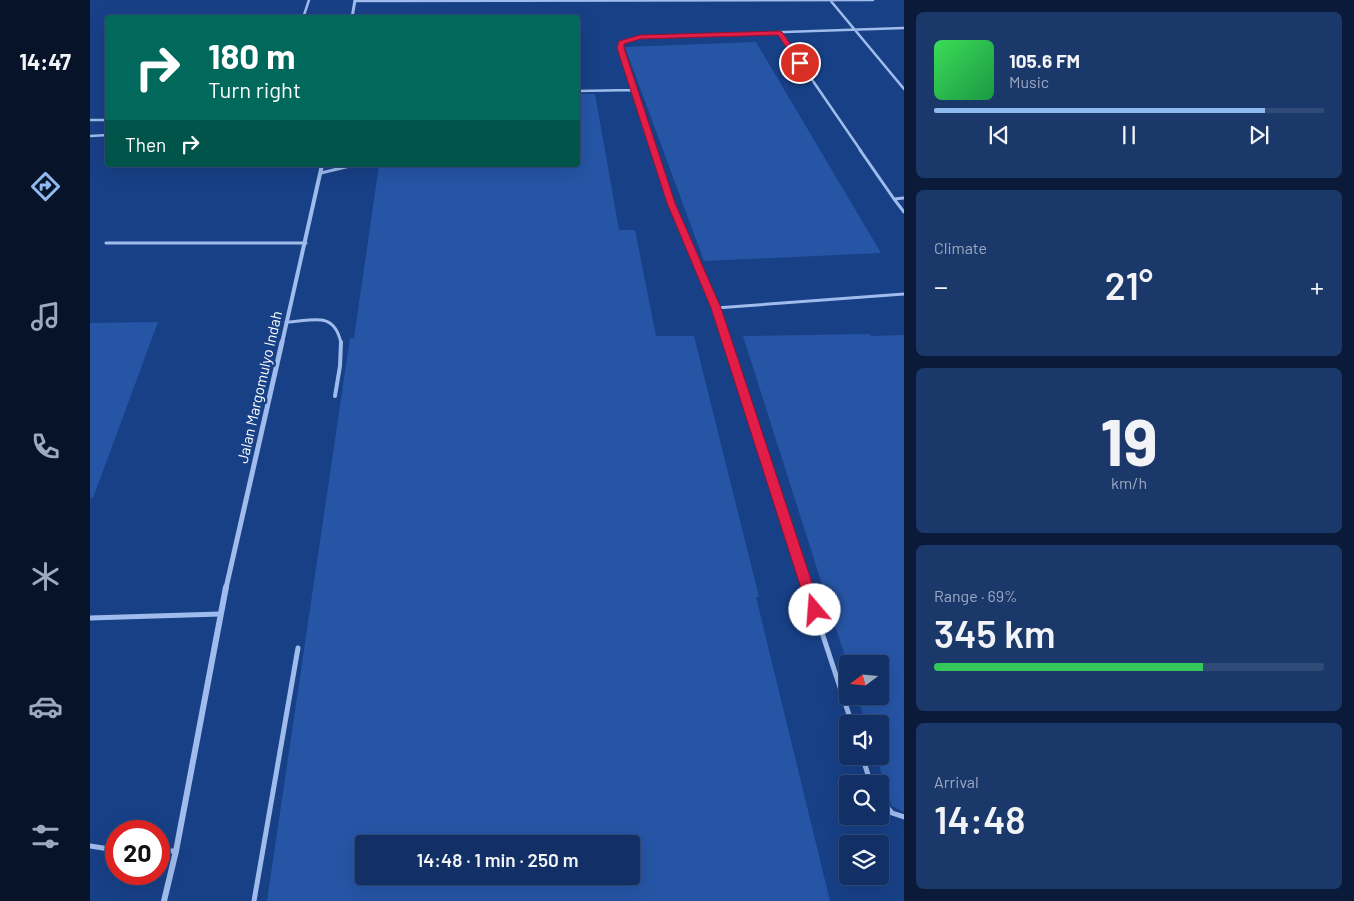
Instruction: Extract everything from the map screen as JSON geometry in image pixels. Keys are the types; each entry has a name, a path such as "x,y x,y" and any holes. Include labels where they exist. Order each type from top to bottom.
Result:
{"street":[{"path":"353,15 355,1"},
{"name":"Jalan Margomulyo Indah","path":"164,901 176,851 220,614 322,167"}],"lane":[{"path":"304,15 309,0"},
{"path":"830,0 857,30 904,89"},
{"path":"355,1 873,0"},
{"path":"849,715 716,308 671,203 620,48 621,43 629,39 904,28"},
{"path":"780,33 904,212"},
{"path":"580,91 633,90"},
{"path":"90,120 105,120"},
{"path":"90,136 105,136"},
{"path":"321,173 346,167"},
{"path":"894,199 904,198"},
{"path":"106,243 306,242"},
{"path":"716,308 904,294"},
{"path":"286,322 326,320 338,329 343,339 335,396"},
{"path":"90,618 220,614"},
{"path":"254,901 298,648"},
{"path":"889,810 892,813 904,817"},
{"path":"90,846 105,848"},
{"path":"170,851 176,851"}],"building":[{"path":"756,42 881,253 704,261 625,47"},
{"path":"580,94 595,94 619,230 635,230 656,336 694,336 759,597 756,597 830,901 267,901 350,338 354,338 379,167 580,167"},
{"path":"158,322 93,498 90,498 90,323"},
{"path":"904,335 904,812 892,806 889,797 889,775 882,775 879,765 889,765 889,715 863,715 860,705 889,705 889,655 844,655 743,336"}],"route":[{"path":"800,63 780,33 640,37 621,43 620,48 671,203 716,308 815,610"}]}
